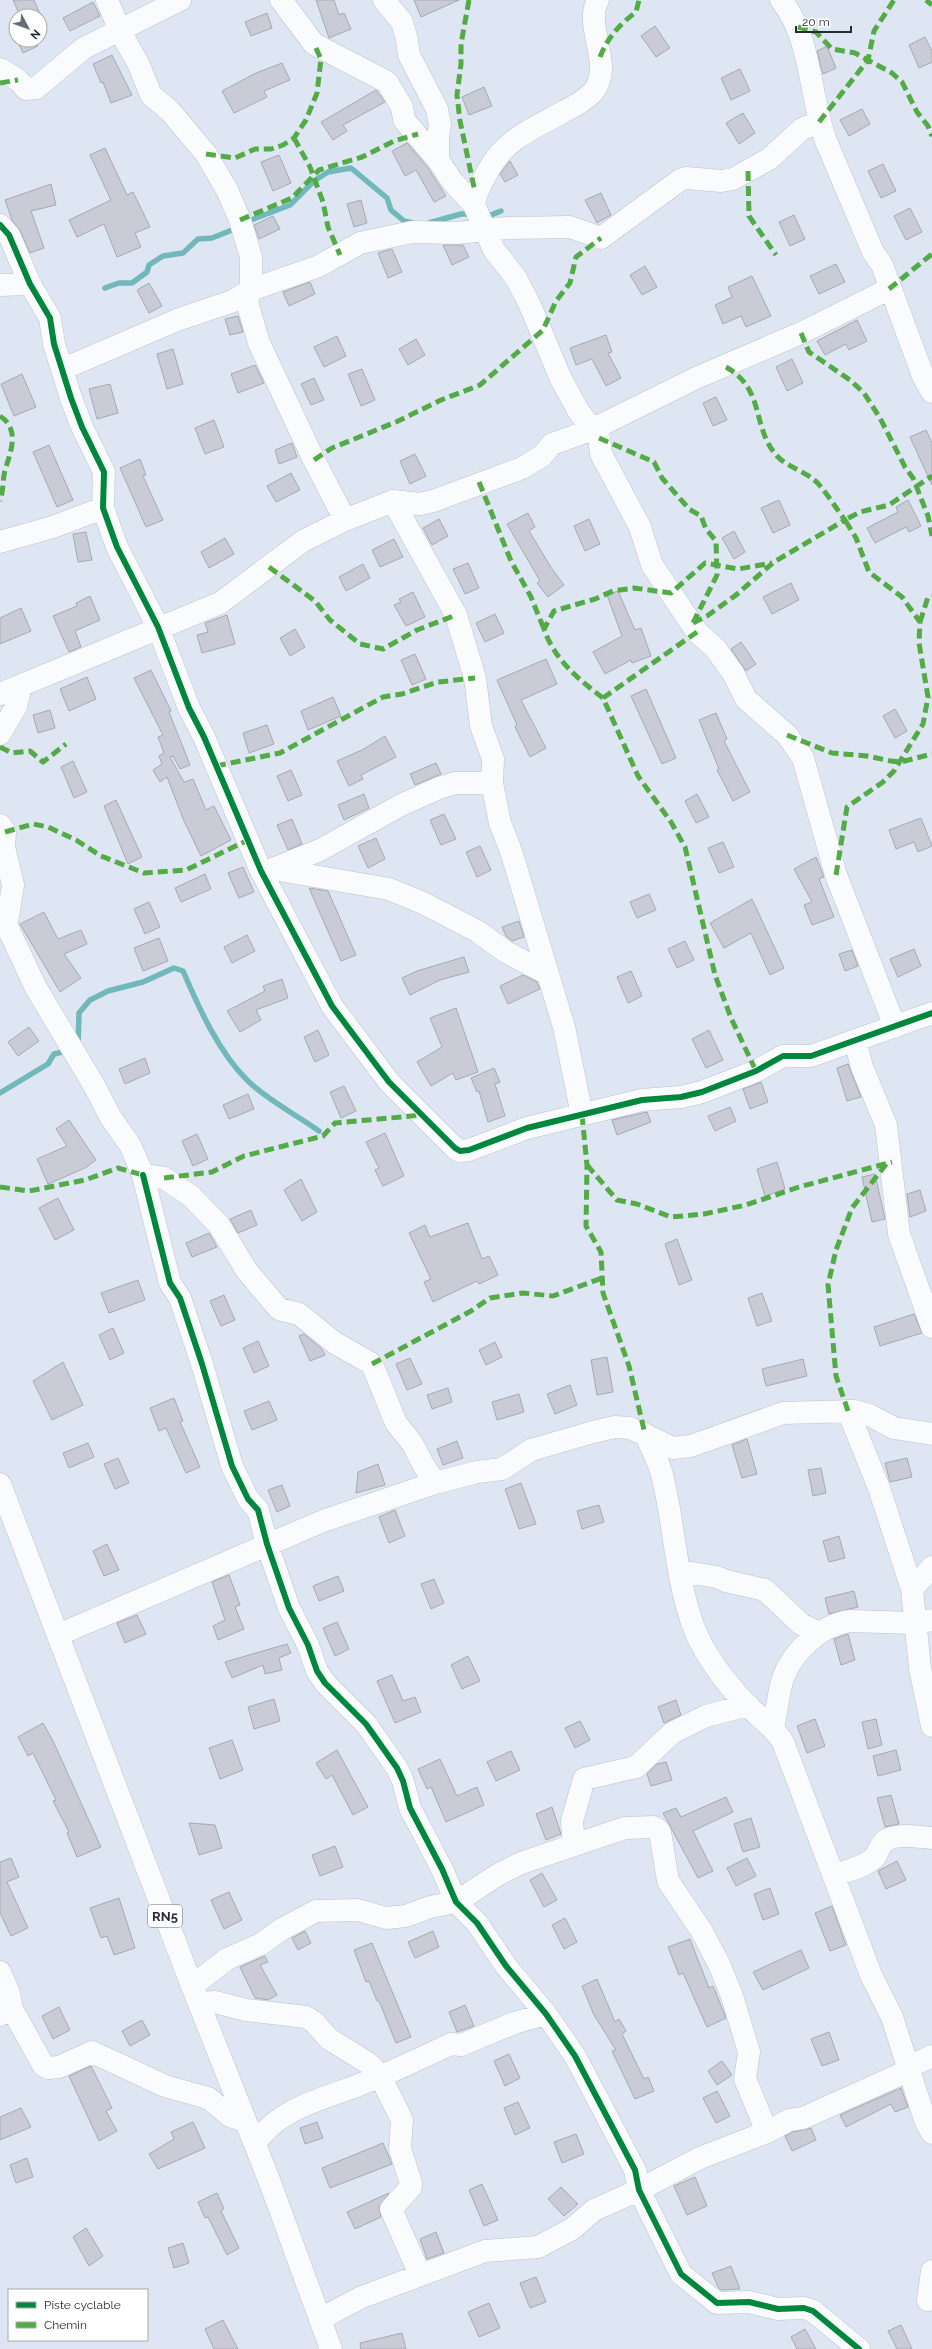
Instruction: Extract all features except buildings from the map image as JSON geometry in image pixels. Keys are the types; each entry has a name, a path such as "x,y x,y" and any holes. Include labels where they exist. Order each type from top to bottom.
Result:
{"main road":[{"path":"107,0 120,31 139,65 152,95 170,112 206,154 227,190 240,220 251,257 251,290 248,296 247,307 259,343 314,460 345,520"},
{"path":"0,69 18,80 29,90 45,82 84,48 180,0"},
{"path":"281,0 314,44 387,82 402,107 404,120 438,160 452,181 474,204 494,250 516,278 530,303 561,379 591,430 599,438 600,454 640,527 652,565 697,632 715,648 733,673 746,699 787,735 803,758 836,875 896,1027"},
{"path":"384,0 402,22 409,55 437,109 440,125 438,137 438,160"},
{"path":"474,204 475,192 492,162 510,142 527,129 575,106 594,90 601,71 595,23 595,5 598,0"},
{"path":"781,0 798,27 819,122 873,252 882,265 889,289 923,376 932,392"},
{"path":"64,369 177,320 233,301 251,290 319,266 360,243 412,232 433,234 485,232 507,228 570,227 601,238 680,180 686,178 721,181 733,179 769,159 802,130 819,122"},
{"path":"0,225 9,235 30,284 50,318 54,344 64,369 71,398 82,427 104,472 103,508 117,547 158,627 189,708 332,1006 389,1082 455,1148 460,1151 469,1150 526,1128 642,1100 681,1097 702,1092 756,1071 783,1056 811,1056 932,1013"},
{"path":"0,285 30,284"},
{"path":"0,694 220,602 303,541 345,520 393,501 420,504 433,501 522,468 542,456 552,444 591,430 696,378 807,330 889,289"},
{"path":"393,501 456,615 475,678 481,726 493,759 492,784 500,823 511,851 564,1027 582,1115"},
{"path":"0,542 53,527 103,508"},
{"path":"0,734 14,711 21,685"},
{"path":"267,870 320,850 401,805 439,788 455,783 492,784"},
{"path":"0,825 5,832 4,847 13,885 8,917 3,924 36,988 60,1028 68,1046 74,1051 96,1087 111,1118 133,1149 143,1175 170,1282 180,1298 202,1364 232,1466 248,1499 258,1510 267,1544 291,1612 308,1645 317,1671 325,1683 366,1724 400,1773 410,1808 442,1869 456,1902 477,1923 506,1966 546,2014 575,2056 601,2102 635,2170 639,2190 681,2274 713,2301 724,2304 749,2302 778,2309 808,2309 859,2349"},
{"path":"267,870 389,889 423,903 477,931 506,952 548,974"},
{"path":"855,1041 862,1067 886,1125 899,1234 932,1327"},
{"path":"143,1175 164,1178 191,1196 219,1225 247,1271 279,1309 299,1314 335,1343 372,1364 396,1423 412,1443 435,1483"},
{"path":"58,1635 323,1521 435,1483 477,1472 502,1469 531,1450 593,1432 615,1427 630,1428 673,1448 691,1446 783,1413 848,1412 869,1414 894,1428 932,1434"},
{"path":"848,1412 879,1488 923,1621 918,1635 920,1668 932,1726"},
{"path":"645,1434 663,1478 679,1571 694,1628 715,1666 748,1706 773,1727 788,1753 868,1969 892,2018 925,2120 932,2133"},
{"name":"RN5","path":"0,1484 244,2121 255,2144 331,2349"},
{"path":"912,1589 932,1567"},
{"path":"679,1571 717,1577 726,1581 765,1590 801,1624 819,1633"},
{"path":"773,1727 786,1670 798,1653 819,1633 840,1622 923,1621"},
{"path":"574,1845 572,1821 584,1779 636,1767 672,1733 706,1716 748,1706"},
{"path":"420,2275 390,2209 411,2185 400,2149 402,2120 380,2076 358,2056 329,2038 310,2019 276,2012 246,2010 215,2002 196,1995 227,1959 261,1944 282,1929 316,1911 358,1910 394,1919 430,1907 456,1902 499,1874 516,1865 574,1845 624,1828 646,1826 658,1829 660,1832 668,1881 701,1930 719,1964 732,1996 750,2052 745,2079 767,2132"},
{"path":"834,1875 865,1864 873,1858 885,1841 890,1839 915,1835 932,1838"},
{"path":"0,1972 9,1993 6,2012 43,2065 48,2068 59,2067 92,2052 165,2086 208,2098 230,2116 244,2121"},
{"path":"255,2144 274,2122 301,2107 380,2076 451,2044 461,2045 514,2023 546,2014"},
{"path":"320,2319 362,2297 485,2252 538,2247 572,2229 594,2210 639,2190 700,2158 767,2132 788,2120 803,2118 901,2074 907,2068 932,2056"},
{"path":"928,2300 932,2271"}],"waterway":[{"path":"246,222 290,205 314,181 328,172 351,168 387,198 391,210 404,221 413,223"},
{"path":"484,215 491,215 501,211"},
{"path":"429,223 461,214 473,214"},
{"path":"105,288 119,283 132,283 147,272 149,265 163,256 183,253 198,239 212,238 237,228"},
{"path":"78,1047 79,1013 90,1000 108,991 143,982 174,968 183,971 219,1044 238,1070 255,1088 319,1131"},
{"path":"0,1093 48,1064 54,1054 67,1051"}],"marked path":[{"path":"469,0 461,44 461,64 457,95 460,121 475,192"},
{"path":"600,57 606,44 615,32 636,12 639,0"},
{"path":"819,122 868,60 874,31 894,0"},
{"path":"926,0 932,5"},
{"path":"798,27 816,32 832,49 855,53 892,73 902,82 917,112 928,126 932,136"},
{"path":"206,154 235,158 255,149 271,149 283,145 294,138 306,120 317,93 321,59 314,44"},
{"path":"0,83 18,80"},
{"path":"240,220 292,198 319,170 362,157 394,141 418,134"},
{"path":"294,138 310,167 323,202 328,227 340,255"},
{"path":"748,171 749,216 776,255"},
{"path":"314,460 332,448 396,422 441,400 480,385 543,330 556,301 570,283 576,257 601,238"},
{"path":"889,289 932,254"},
{"path":"801,333 809,352 850,380 864,393 880,418 905,467 913,478 928,516 932,536"},
{"path":"693,623 707,616 736,595 774,562 845,520 817,482 785,463 777,456 769,445 753,398 747,387 739,376 726,367"},
{"path":"0,416 6,421 12,433 12,446 5,471 0,501"},
{"path":"599,438 654,462 662,478 689,509 701,516 706,529 716,541 717,575 693,623"},
{"path":"836,875 847,807 883,782 894,771 923,724 928,697 919,643 920,622 902,597 869,572 856,538 845,520 860,512 889,505 932,476"},
{"path":"479,482 511,561 531,597 544,629"},
{"path":"603,698 568,668 560,659 548,640 544,629 554,611 595,599 613,591 634,588 671,593 705,563 738,569 772,563"},
{"path":"269,567 315,601 330,620 360,644 383,649 417,630 456,615"},
{"path":"920,622 928,597 932,596"},
{"path":"697,632 603,698 638,776 671,822 685,847 715,975 731,1018 756,1071"},
{"path":"216,766 280,753 383,697 402,694 438,682 475,678"},
{"path":"787,735 832,753 867,756 891,761 901,762 932,754"},
{"path":"0,747 12,753 30,751 43,762 66,744"},
{"path":"5,832 33,824 48,827 76,840 101,856 144,873 186,870 248,840"},
{"path":"164,1178 212,1172 244,1156 323,1136 335,1123 423,1115"},
{"path":"582,1115 587,1165 586,1226 601,1252 603,1293 629,1366 645,1434"},
{"path":"587,1165 617,1200 637,1204 671,1217 704,1214 746,1205 799,1187 892,1162"},
{"path":"848,1411 836,1376 828,1285 836,1250 852,1208 887,1163"},
{"path":"0,1187 29,1191 85,1180 118,1168 143,1175"},
{"path":"372,1364 471,1311 490,1298 523,1293 553,1296 602,1278"}],"cycle path":[{"path":"0,225 9,235 30,284 50,318 54,344 71,398 82,427 104,472 103,508 117,547 158,627 189,708 204,737 261,871 332,1006 389,1082 455,1148 460,1151 469,1150 527,1128 642,1100 681,1097 702,1092 756,1071 783,1056 811,1056 932,1013"},
{"path":"143,1175 170,1283 180,1298 202,1364 232,1466 248,1499 258,1510 267,1544 289,1608 308,1645 317,1671 325,1683 366,1724 397,1768 403,1781 410,1808 442,1869 456,1902 477,1923 506,1966 546,2014 575,2056 635,2170 639,2190 681,2274 717,2303 749,2302 778,2309 804,2308 813,2311 859,2349"}]}
